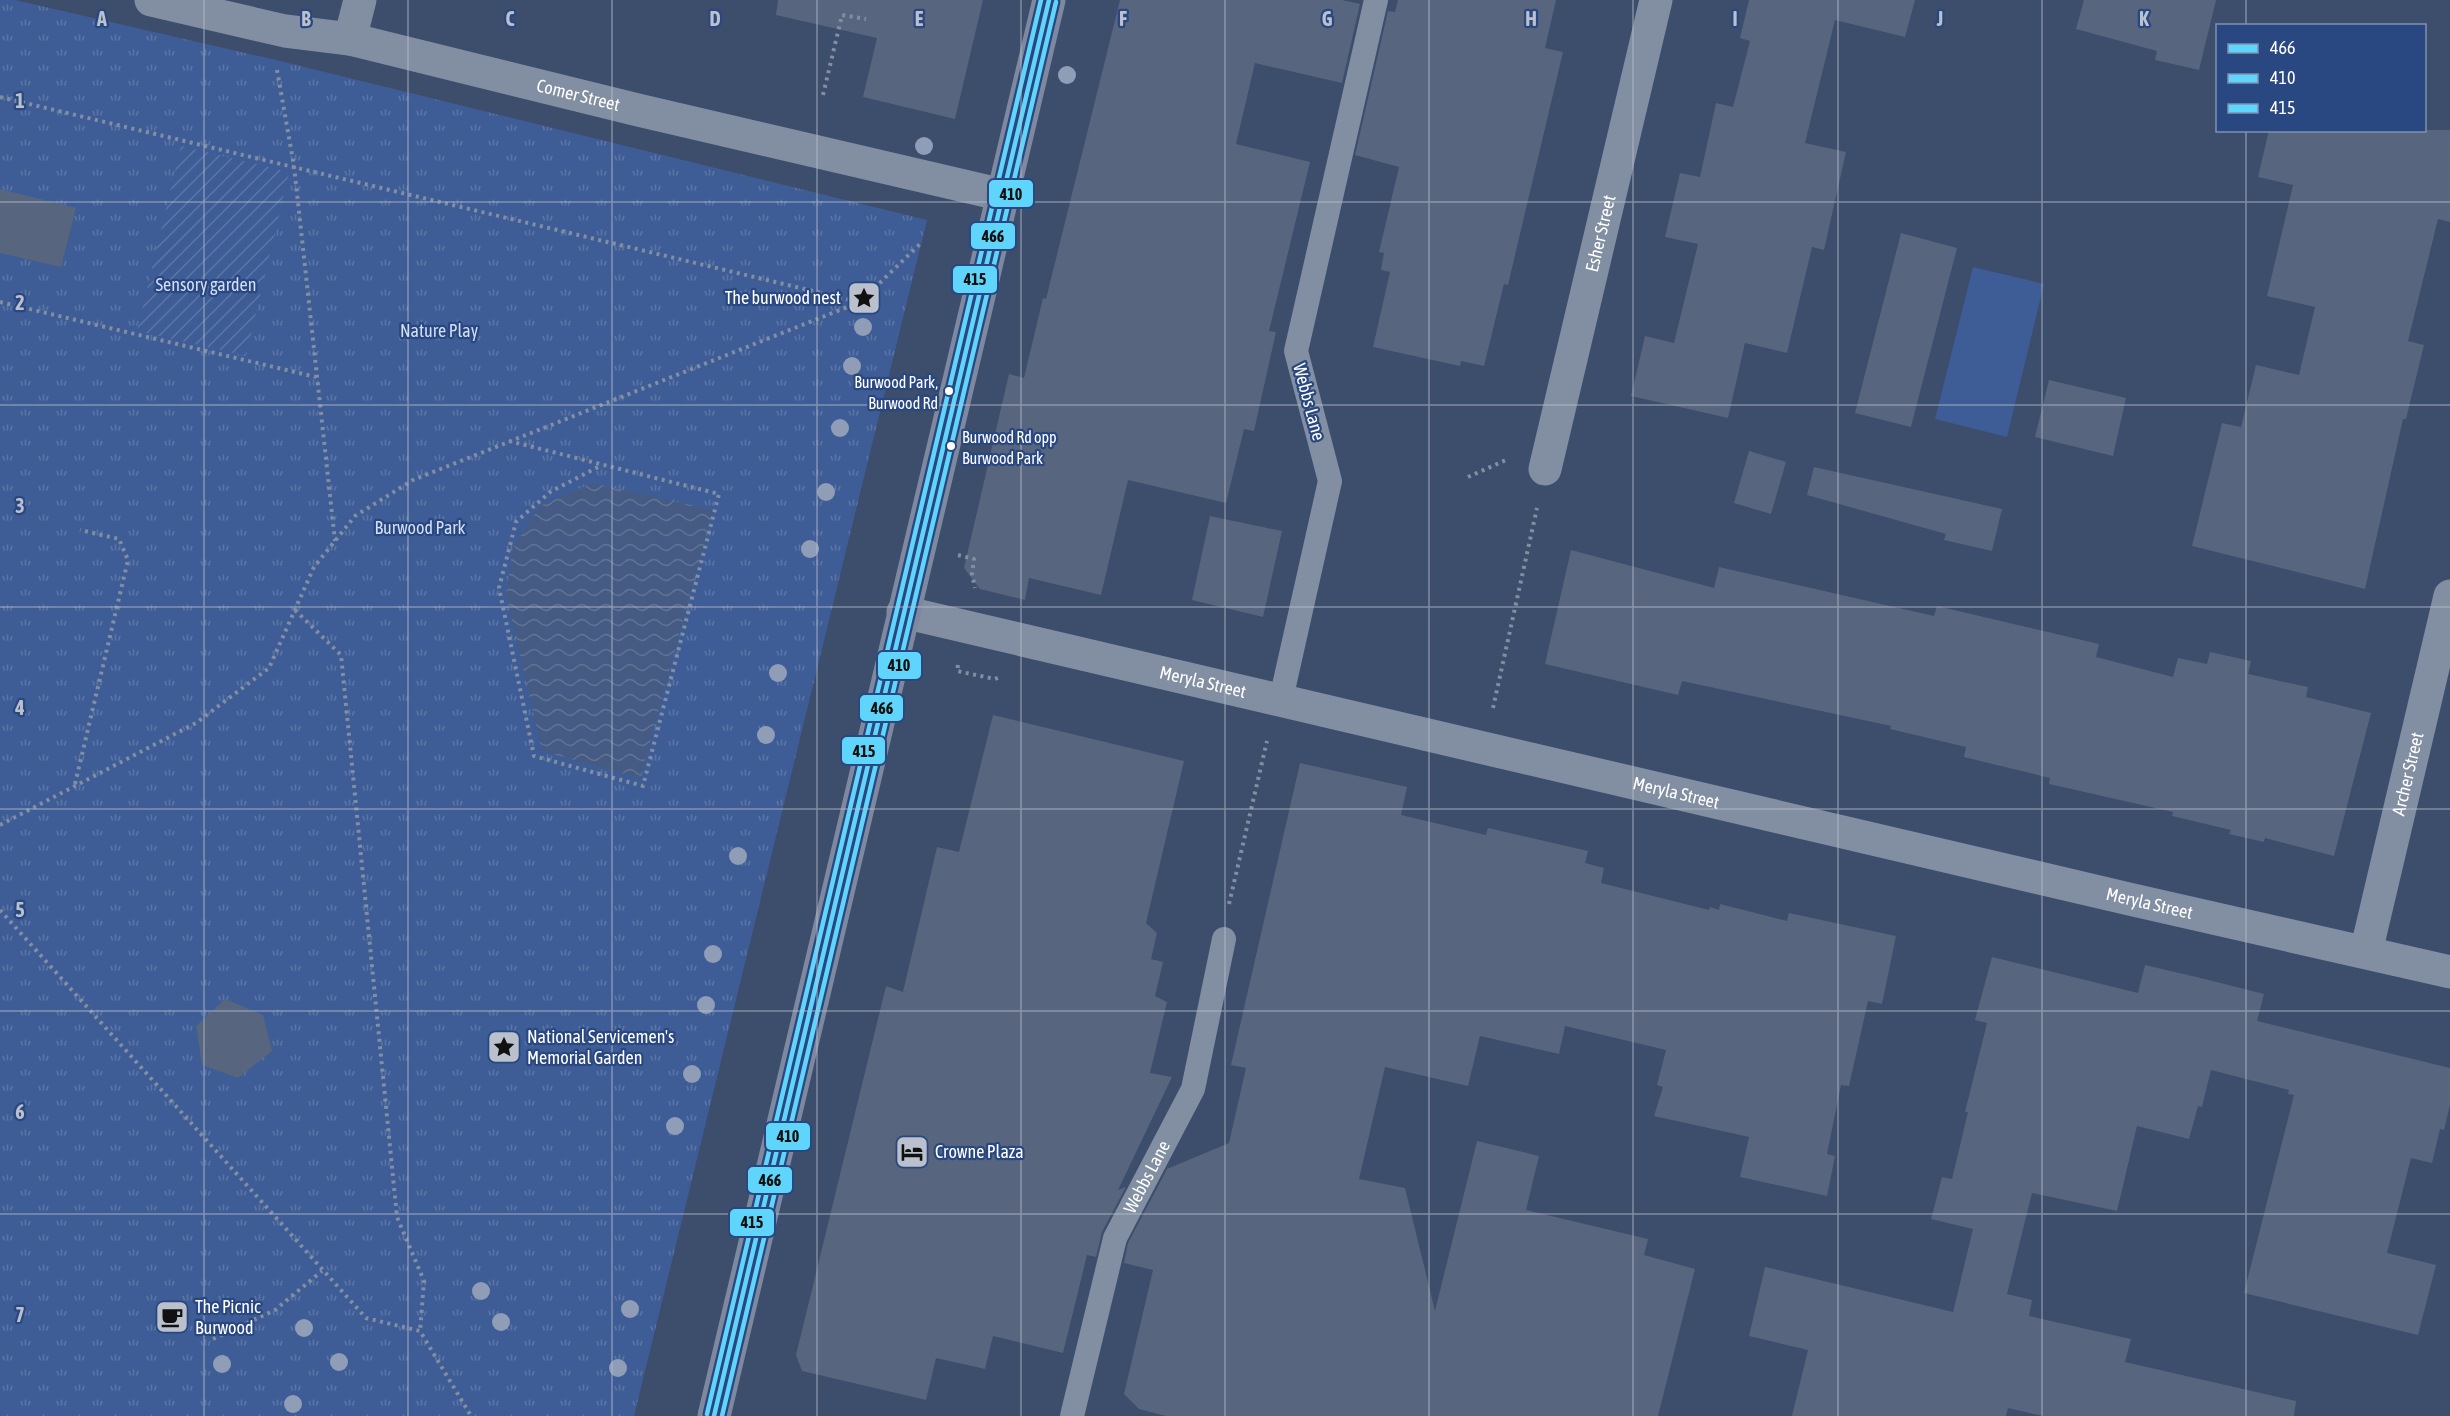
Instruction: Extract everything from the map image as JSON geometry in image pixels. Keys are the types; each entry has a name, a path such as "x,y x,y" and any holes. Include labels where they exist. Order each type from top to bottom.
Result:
{"street":[{"name":"Comer Street","path":"151,0 285,31 350,39 638,110 1003,195"},
{"path":"350,39 360,0"},
{"path":"722,1414 903,612 1050,0"},
{"name":"Esher Street","path":"1545,469 1656,0"},
{"name":"Archer Street","path":"2366,952 2450,596"},
{"name":"Meryla Street","path":"903,612 2450,972"}],"lane":[{"name":"Webbs Lane","path":"1281,699 1330,481 1296,351 1376,0"},
{"name":"Webbs Lane","path":"1072,1416 1115,1238 1193,1089 1224,939"}],"path":[{"path":"823,94 842,15 866,19"},
{"path":"276,60 294,166 334,541"},
{"path":"0,97 860,302"},
{"path":"0,825 196,723 269,668 314,567 355,516 413,480 860,302 921,243"},
{"path":"0,302 316,377"},
{"path":"508,441 719,494 643,786 534,756 499,588 516,522 550,492 602,465"},
{"path":"1485,747 1545,469"},
{"path":"75,785 128,560 119,539 80,530"},
{"path":"950,554 974,559 972,574 975,590"},
{"path":"294,610 341,655 397,1217 424,1281 420,1331 471,1416"},
{"path":"1227,915 1268,741"},
{"path":"0,910 366,1318 420,1331"},
{"path":"213,1339 275,1310 322,1271"}],"green space":[{"name":"Burwood Park","path":"0,0 15,0 276,60 927,220 634,1416 0,1416"},
{"name":"Sensory garden","path":"181,146 289,172 246,356 137,331"},
{"path":"1973,267 2044,284 2007,437 1935,419"}],"water":[{"path":"592,483 713,510 640,778 542,751 506,594 513,548 540,506"}],"building":[{"path":"778,0 983,0 955,119 863,97 877,38 776,15"},
{"path":"1120,0 1342,0 1360,4 1342,83 1255,63 1236,144 1310,162 1269,331 1276,332 1254,431 1244,429 1226,503 1128,480 1101,595 1029,578 1025,600 980,589 964,568 1009,374 1024,378 1043,298 1046,299"},
{"path":"1398,0 1556,0 1545,48 1563,52 1508,285 1504,284 1484,366 1461,361 1460,366 1373,347 1390,272 1381,270 1384,253 1379,252 1399,167 1355,155 1388,11 1395,12"},
{"path":"1749,0 1915,0 1905,37 1835,20 1805,143 1846,152 1824,250 1812,247 1787,353 1745,343 1728,418 1631,396 1645,336 1674,343 1698,244 1665,237 1680,173 1700,177 1716,103 1733,107 1750,41 1740,38"},
{"path":"2084,0 2216,0 2199,70 2155,60 2157,51 2076,29"},
{"path":"2450,130 2450,222 2438,219 2408,341 2424,345 2406,419 2403,419 2365,589 2192,546 2222,423 2241,427 2256,365 2299,375 2315,307 2267,296 2293,185 2258,177 2269,132"},
{"path":"0,189 76,208 61,267 0,253"},
{"path":"1901,233 1957,248 1911,427 1855,413"},
{"path":"2049,380 2126,398 2113,456 2035,437"},
{"path":"1749,451 1786,462 1771,514 1734,503"},
{"path":"1814,467 2002,509 1992,551 1944,540 1946,534 1807,495"},
{"path":"1210,516 1282,531 1263,617 1192,600"},
{"path":"1571,550 1714,588 1719,567 1934,616 1937,606 2099,644 2096,657 2173,677 2178,658 2207,664 2210,652 2251,661 2248,674 2308,687 2306,697 2371,713 2334,856 2265,838 2264,842 2229,834 2231,830 2172,816 2173,812 2049,784 2050,778 1964,757 1966,747 1890,729 1891,726 1682,681 1678,695 1545,664"},
{"path":"993,715 1184,761 1146,923 1157,933 1151,959 1163,962 1155,996 1167,1002 1150,1073 1172,1077 1118,1190 1126,1187 1102,1232 1096,1257 1087,1255 1063,1353 993,1336 985,1369 936,1358 926,1400 802,1371 796,1355 886,986 903,992 937,847 959,852"},
{"path":"1300,763 1407,787 1401,815 1486,835 1488,828 1588,851 1585,863 1604,868 1601,883 1709,910 1710,907 1719,910 1720,904 1787,921 1789,913 1896,936 1882,1004 1868,1001 1849,1086 1841,1085 1827,1154 1835,1156 1827,1196 1740,1177 1749,1137 1654,1116 1663,1087 1657,1085 1666,1050 1565,1026 1559,1054 1480,1036 1468,1086 1385,1067 1359,1179 1405,1188 1435,1311 1477,1141 1539,1156 1526,1210 1648,1239 1644,1255 1695,1269 1658,1416 1166,1416 1139,1409 1124,1394 1153,1270 1124,1263 1128,1243 1167,1169 1229,1143 1246,1068 1231,1065"},
{"path":"1992,957 2138,993 2145,965 2209,980 2264,994 2257,1021 2450,1068 2450,1105 2444,1130 2440,1129 2432,1163 2411,1158 2387,1253 2436,1265 2418,1335 2244,1293 2294,1095 2288,1094 2289,1090 2211,1070 2202,1107 2198,1106 2189,1139 2137,1126 2117,1211 2032,1193 2007,1294 2032,1300 2029,1316 2131,1339 2125,1362 2296,1401 2294,1416 2043,1416 2008,1408 2006,1416 1792,1416 1808,1350 1749,1336 1765,1267 1953,1312 1973,1229 1931,1219 1942,1177 1952,1179 1968,1112 1965,1112 1987,1023 1975,1020"},
{"path":"225,999 263,1015 272,1051 238,1078 202,1065 196,1026"}],"transit line":[{"name":"415","path":"707,1414 1041,0"},
{"name":"466","path":"714,1416 1049,0"},
{"name":"410","path":"722,1416 1056,2"}],"place":[{"name":"The burwood nest","path":"864,298"},
{"name":"Burwood Park, Burwood Rd","path":"949,391"},
{"name":"Burwood Rd opp Burwood Park","path":"951,446"},
{"name":"National Servicemen's Memorial Garden","path":"504,1047"},
{"name":"Crowne Plaza","path":"912,1152"},
{"name":"The Picnic Burwood","path":"172,1317"}],"park label":[{"name":"Nature Play","path":"439,331"}]}
